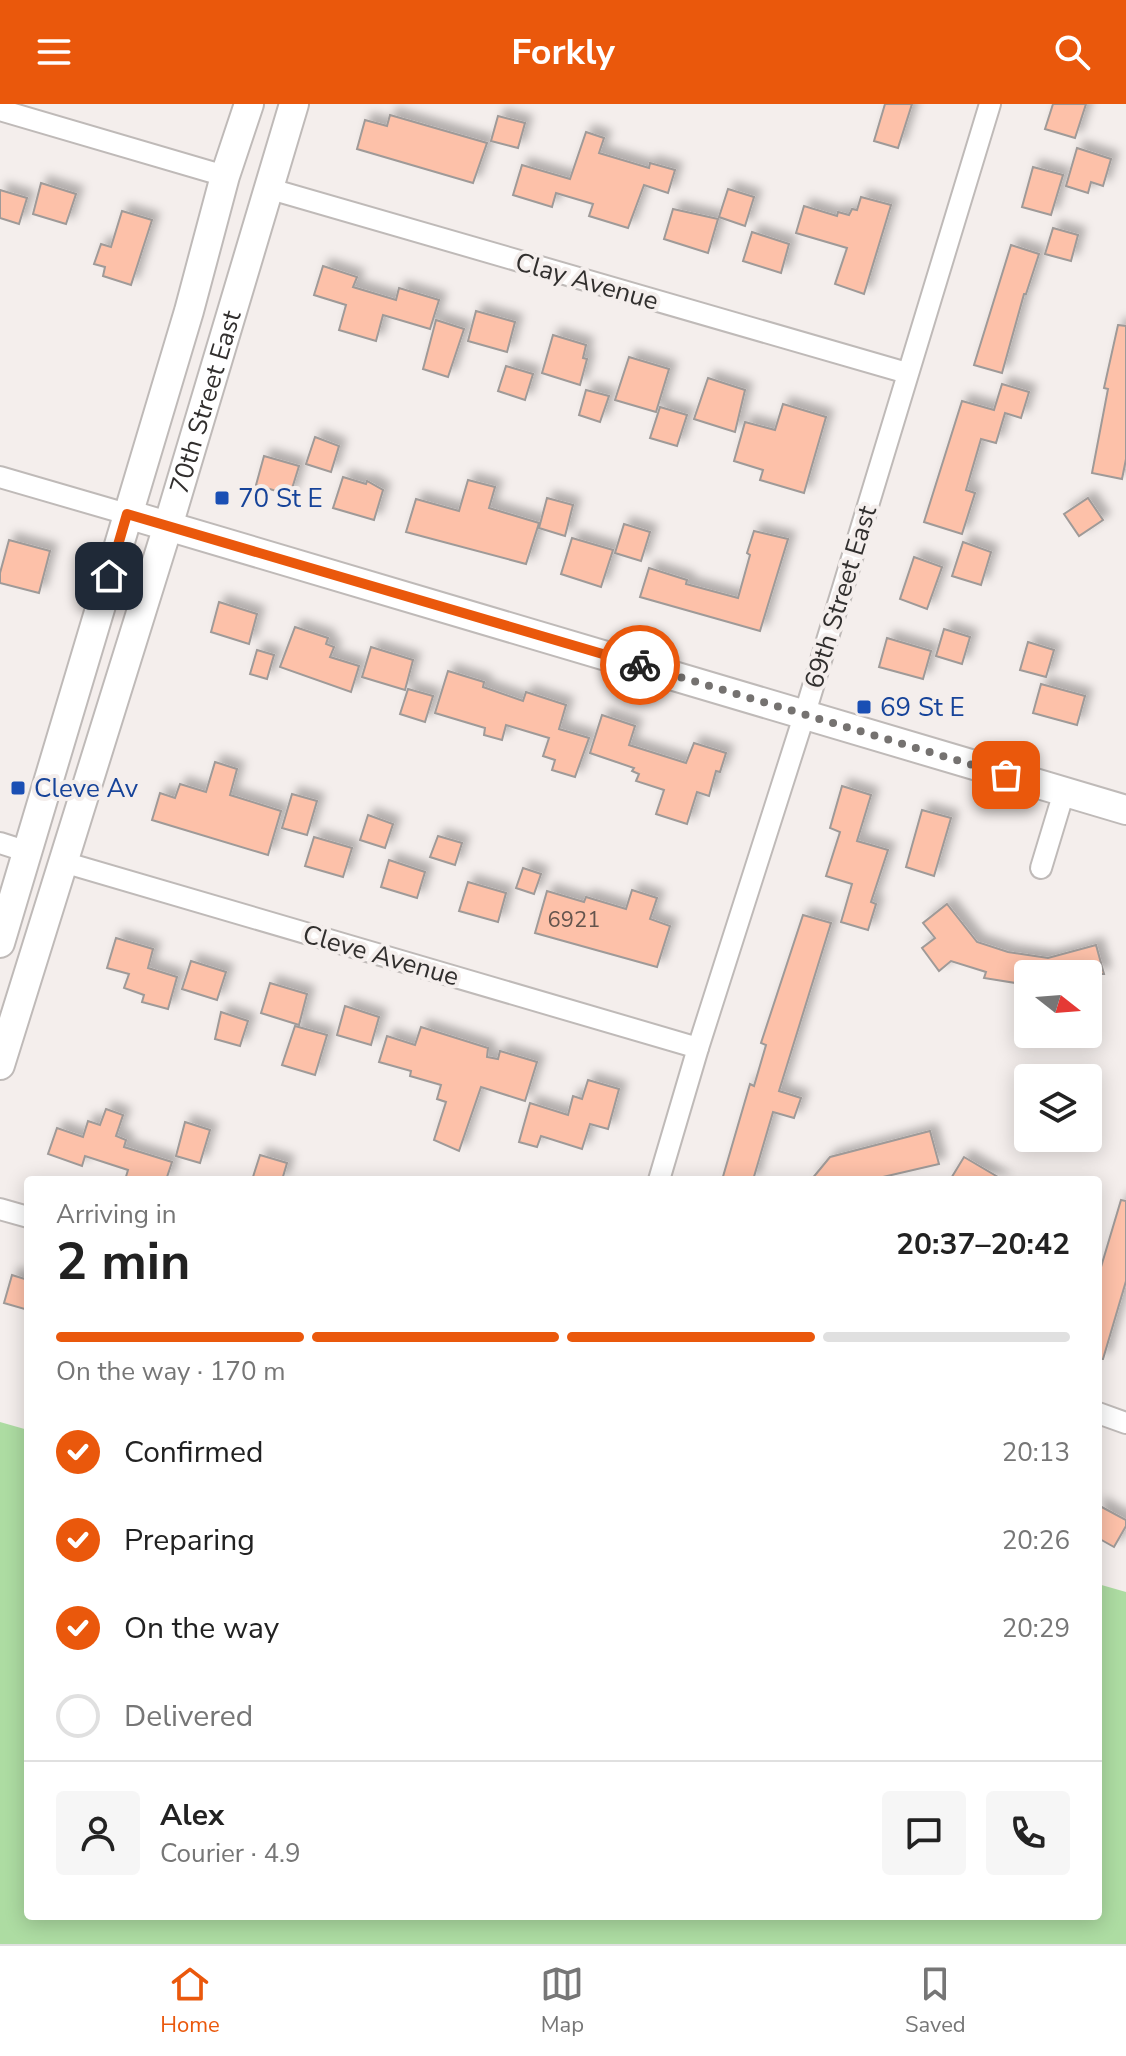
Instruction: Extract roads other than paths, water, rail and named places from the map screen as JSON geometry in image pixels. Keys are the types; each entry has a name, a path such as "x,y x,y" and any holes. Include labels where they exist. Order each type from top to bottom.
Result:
{"main road":[{"name":"70th Street East","path":"0,943 189,311 225,176 249,104"},
{"name":"70th Street East","path":"0,1065 168,526 294,104"},
{"path":"127,514 1126,810"}],"street":[{"name":"69th Street East","path":"660,1176 990,104"},
{"path":"0,110 225,176"},
{"name":"Clay Avenue","path":"267,188 907,373"},
{"path":"0,477 127,514"},
{"path":"1041,868 1064,792"},
{"path":"0,843 28,852"},
{"name":"Cleve Avenue","path":"63,862 698,1048"},
{"path":"0,1209 24,1216"},
{"path":"1102,1414 1126,1423"}],"place":[{"name":"70 St E","path":"222,498"},
{"name":"69 St E","path":"864,707"},
{"name":"Cleve Av","path":"18,788"}]}
